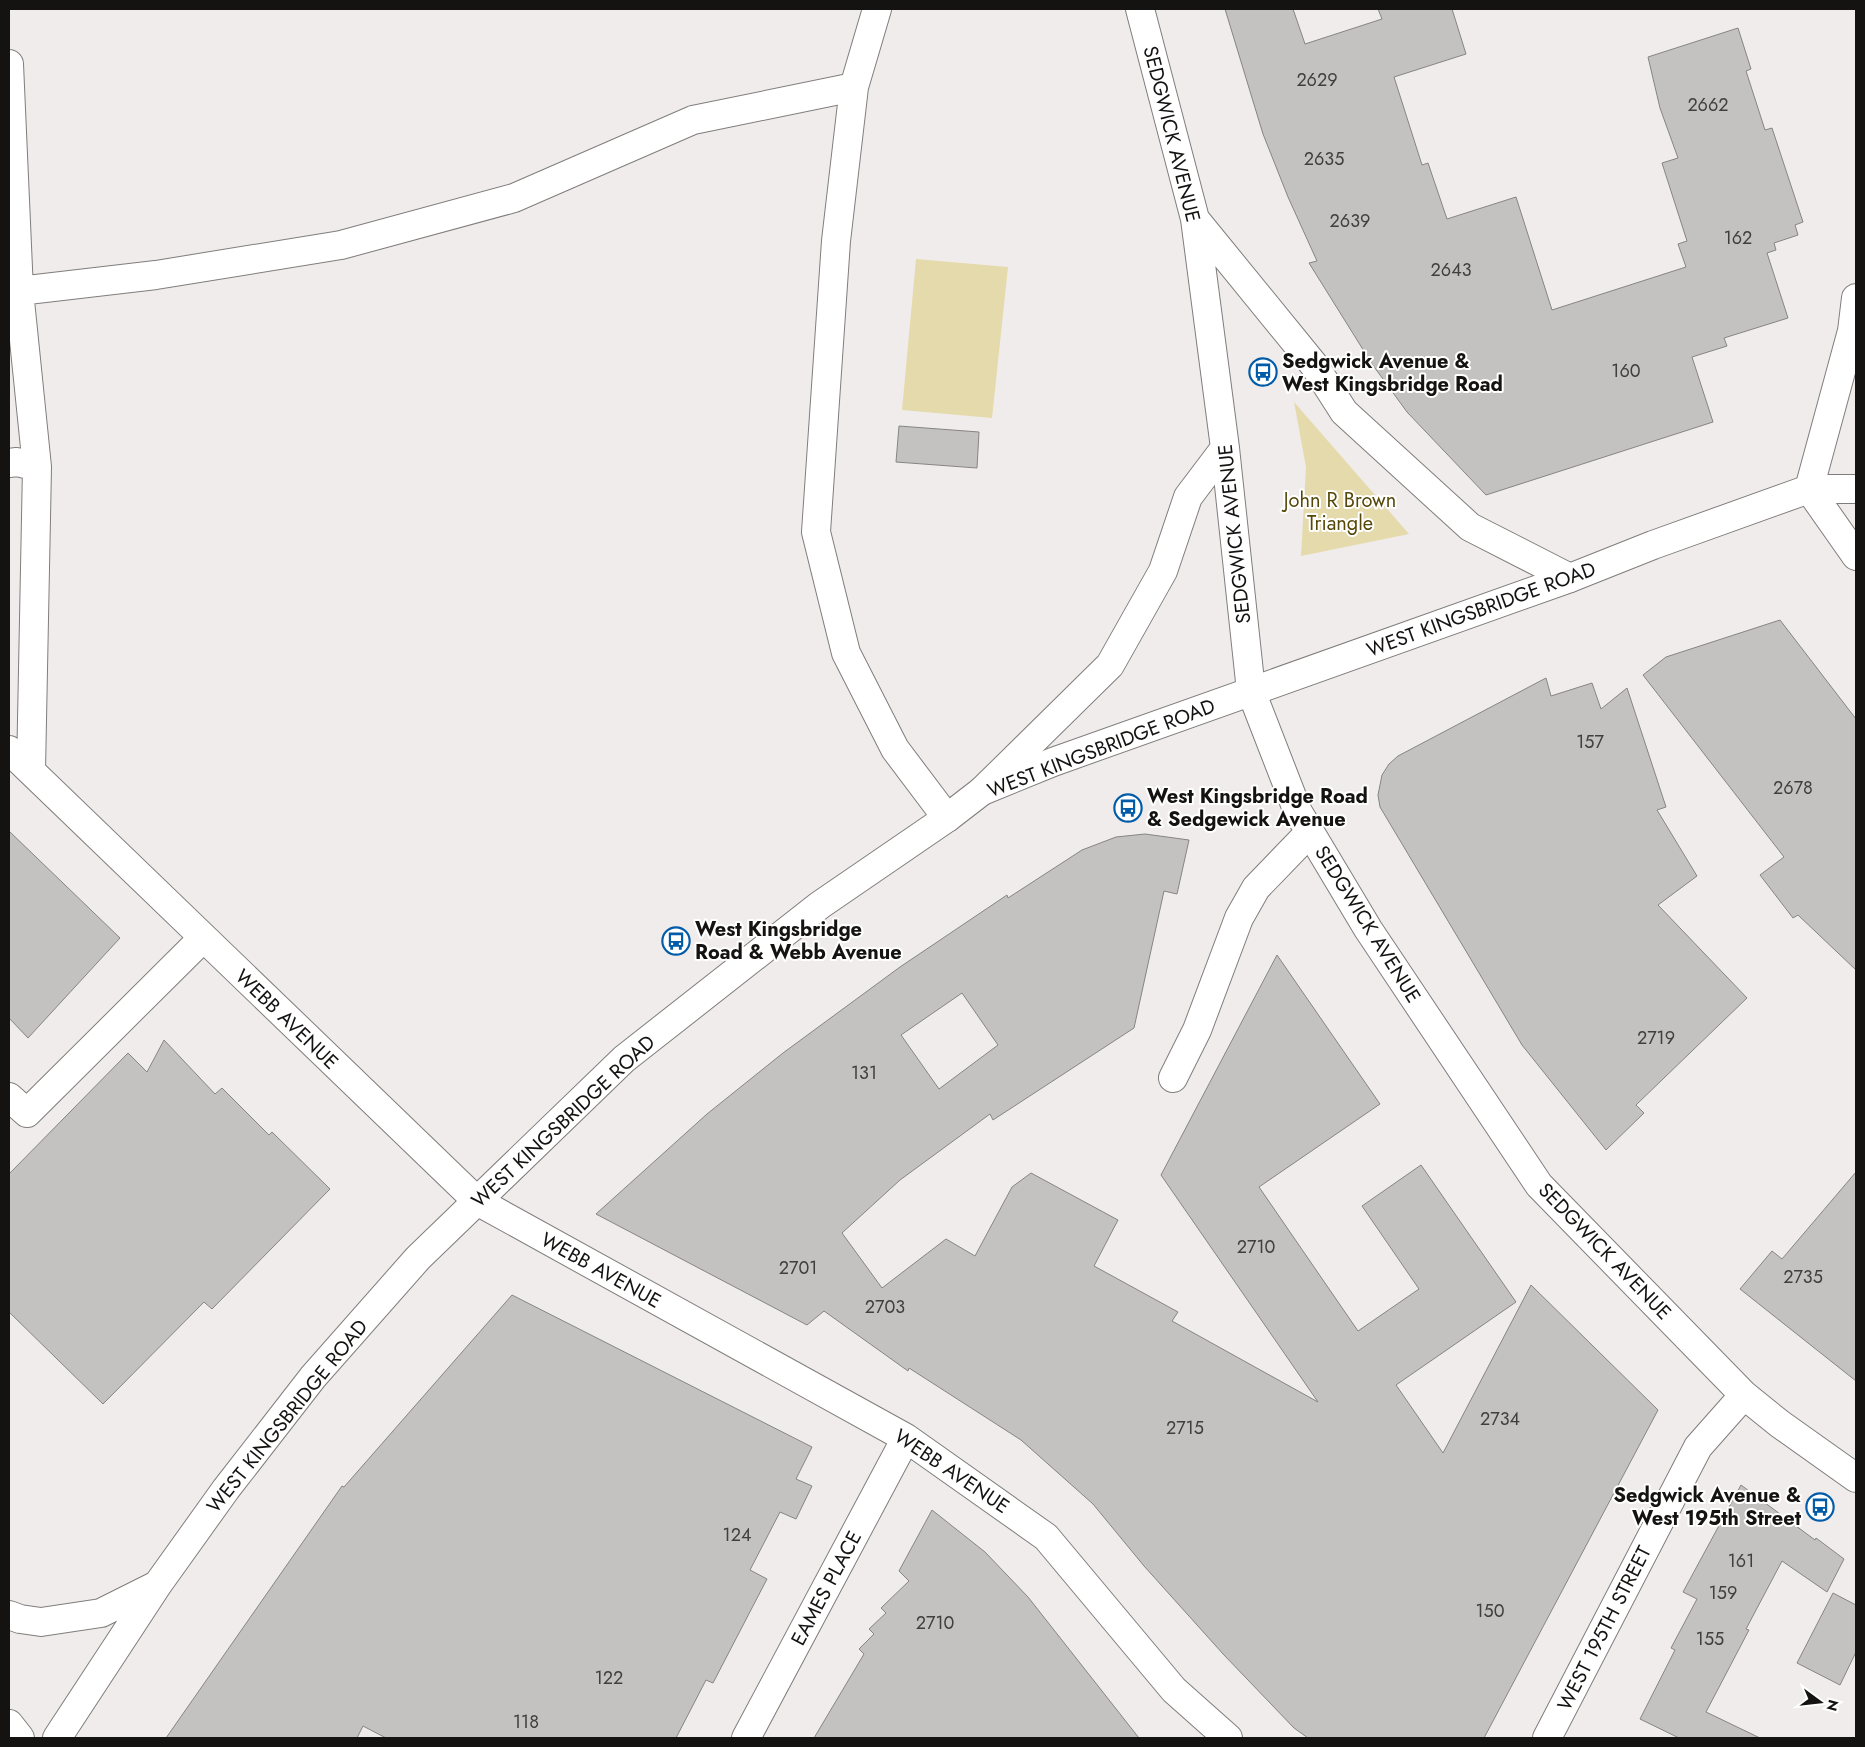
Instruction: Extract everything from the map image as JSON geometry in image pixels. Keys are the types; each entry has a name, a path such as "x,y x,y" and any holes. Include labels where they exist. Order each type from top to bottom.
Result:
{"street":[{"path":"876,9 854,87 836,242 816,532 846,652 895,749 947,818"},
{"name":"SEDGWICK AVENUE","path":"1140,9 1195,219 1224,448 1251,691 1298,812 1368,929 1539,1185 1744,1395 1780,1424 1856,1478"},
{"path":"9,64 19,291 37,467 31,772"},
{"path":"19,291 156,275 341,245 514,198 693,120 854,87"},
{"path":"1195,219 1314,365 1344,412 1470,527 1570,578"},
{"path":"9,370 19,291"},
{"path":"1856,298 1852,331 1809,489 1856,556"},
{"path":"982,791 1110,665 1163,571 1188,497 1224,448"},
{"path":"9,463 17,462 37,467"},
{"name":"WEST KINGSBRIDGE ROAD","path":"58,1738 158,1584 226,1489 313,1377 418,1258 624,1059 820,905 947,818 982,791 1053,762 1570,578 1653,545 1809,489 1856,489"},
{"name":"WEBB AVENUE","path":"9,750 477,1202 906,1438 1046,1536 1174,1690 1228,1738"},
{"path":"1173,1078 1197,1030 1239,918 1256,888 1310,832"},
{"path":"9,1097 26,1113 204,938"},
{"name":"WEST 195TH STREET","path":"1547,1738 1698,1447 1744,1395"},
{"name":"EAMES PLACE","path":"746,1738 906,1438"},
{"path":"9,1615 20,1619 41,1622 101,1613 158,1584"},
{"path":"9,1724 20,1738"}],"green space":[{"path":"916,259 1008,267 992,418 902,410"},
{"name":"John R Brown Triangle","path":"1294,402 1409,534 1301,556 1306,467"}],"building":[{"path":"1225,9 1293,9 1305,44 1382,19 1378,9 1452,9 1466,54 1394,77 1422,165 1428,163 1447,219 1516,197 1552,310 1686,267 1678,244 1687,241 1662,163 1678,158 1660,108 1648,57 1738,28 1751,69 1746,71 1765,130 1772,128 1803,222 1795,225 1798,235 1774,243 1776,250 1767,253 1788,318 1724,338 1727,346 1692,357 1713,422 1486,495 1407,412 1372,364 1309,263 1317,261 1288,197 1263,134"},
{"path":"899,426 979,432 977,468 896,462"},
{"path":"1780,620 1856,719 1856,970 1798,915 1793,918 1760,875 1784,857 1643,675 1666,657"},
{"path":"1546,678 1551,696 1592,683 1601,709 1627,688 1666,807 1657,810 1697,876 1658,905 1747,998 1636,1105 1644,1113 1606,1150 1522,1045 1380,807 1378,795 1382,775 1389,764 1398,756"},
{"path":"9,831 120,938 28,1038 9,1018"},
{"path":"1145,834 1189,840 1177,894 1164,891 1134,1028 993,1120 990,1114 900,1180 842,1233 882,1288 946,1239 975,1256 1012,1187 1031,1173 1118,1220 1094,1266 1178,1312 1172,1321 1318,1402 1161,1175 1277,955 1380,1104 1259,1187 1358,1331 1419,1289 1362,1206 1421,1165 1516,1302 1396,1385 1443,1453 1531,1285 1658,1410 1484,1738 1308,1738 1294,1728 1224,1655 1144,1566 1093,1504 1021,1440 909,1368 908,1371 824,1311 807,1325 596,1214 707,1114 783,1053 900,967 1007,895 1008,898 1082,850 1116,837","holes":["962,993 998,1045 939,1089 901,1035"]},
{"path":"164,1040 215,1094 222,1088 269,1135 272,1132 330,1189 212,1309 204,1302 103,1404 9,1312 9,1174 128,1053 147,1072"},
{"path":"1856,1172 1856,1381 1740,1289 1772,1251 1782,1259"},
{"path":"512,1295 812,1447 796,1479 812,1486 796,1519 780,1512 750,1570 767,1579 713,1683 706,1680 676,1738 386,1738 363,1726 357,1738 166,1738 342,1486 344,1487"},
{"path":"1741,1485 1844,1559 1827,1592 1782,1561 1746,1629 1749,1630 1706,1712 1760,1738 1679,1738 1640,1719 1675,1650 1671,1648 1697,1599 1683,1592"},
{"path":"932,1510 985,1552 1028,1597 1139,1738 814,1738 864,1654 859,1649 874,1634 869,1629 886,1613 881,1608 909,1581 899,1571"},
{"path":"1833,1593 1856,1605 1856,1652 1840,1685 1797,1663"}],"place":[{"name":"Sedgwick Avenue & West Kingsbridge Road","path":"1263,372"},
{"name":"West Kingsbridge Road & Sedgewick Avenue","path":"1128,808"},
{"name":"West Kingsbridge Road & Webb Avenue","path":"676,941"},
{"name":"Sedgwick Avenue & West 195th Street","path":"1820,1507"}]}
